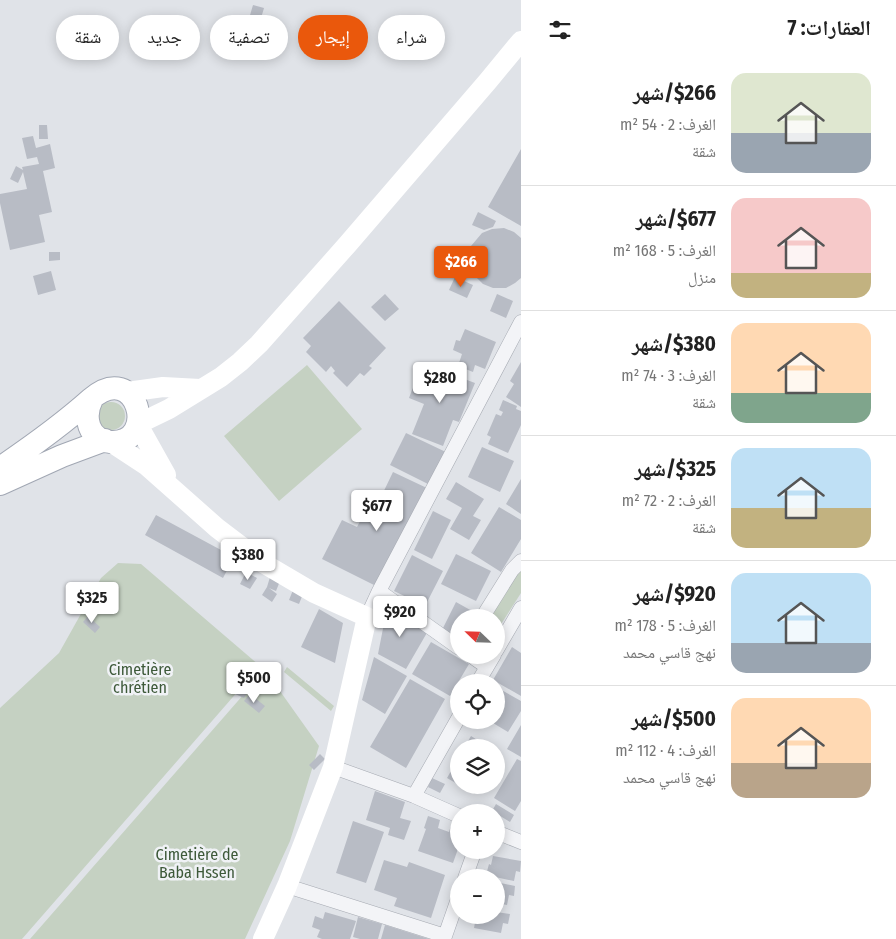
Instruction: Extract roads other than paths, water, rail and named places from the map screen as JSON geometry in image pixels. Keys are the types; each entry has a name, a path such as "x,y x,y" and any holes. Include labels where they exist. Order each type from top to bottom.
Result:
{"main road":[{"path":"0,468 37,442 96,394 108,389 127,392 139,409 138,424 128,437 119,441 107,441 62,456 0,484"},
{"path":"92,399 86,418 96,436 107,441"}],"street":[{"path":"173,488 138,424 169,409 221,377 259,344 488,82 521,41"},
{"path":"263,939 287,886 332,767 367,617 379,591 518,337 521,322"},
{"path":"127,392 163,387 200,389"},
{"path":"107,441 147,466 216,528 264,563 314,592 367,617"},
{"path":"488,609 512,570 521,562"},
{"path":"379,591 450,642"},
{"path":"505,636 521,608"},
{"path":"414,796 452,729"},
{"path":"332,767 414,796 450,812"},
{"path":"505,836 521,842"},
{"path":"287,886 445,937 450,922"}],"park label":[{"name":"Cimetière chrétien","path":"140,678"},
{"name":"Cimetière de Baba Hssen","path":"197,863"}]}
